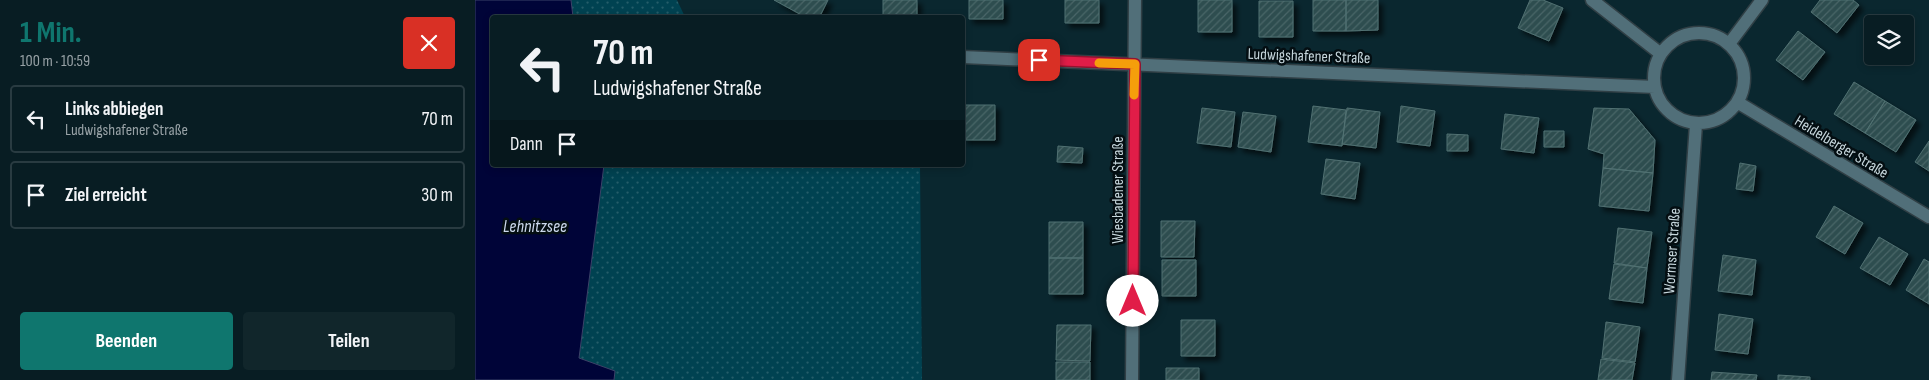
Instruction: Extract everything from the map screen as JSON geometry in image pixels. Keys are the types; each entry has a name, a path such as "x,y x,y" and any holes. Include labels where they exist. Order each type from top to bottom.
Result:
{"street":[{"name":"Wiesbadener Straße","path":"1132,380 1135,0"},
{"path":"1592,0 1661,54"},
{"path":"1729,44 1762,0"},
{"path":"1699,32 1713,35 1729,44 1737,52 1744,67 1745,82 1741,97 1732,110 1722,118 1709,123 1696,124 1681,120 1669,112 1660,101 1655,87 1656,64 1661,54 1671,43 1684,35 1699,32"},
{"name":"Ludwigshafener Straße","path":"965,57 1655,87"},
{"name":"Heidelberger Straße","path":"1737,102 1929,217"},
{"name":"Wormser Straße","path":"1678,380 1696,124"}],"shaded area":[{"path":"571,0 677,0 684,15 573,15"},
{"path":"604,167 920,167 922,380 614,380 615,371 579,358"}],"water":[{"name":"Lehnitzsee","path":"475,0 571,0 573,15 490,15 490,167 604,167 579,358 615,371 614,380 475,380"}],"building":[{"path":"774,0 828,0 820,15 802,15"},
{"path":"883,0 917,0 917,15 883,15"},
{"path":"969,0 1003,0 1003,19 969,19"},
{"path":"1065,0 1099,0 1099,23 1065,23"},
{"path":"1198,0 1232,0 1232,32 1198,32"},
{"path":"1313,0 1346,0 1346,31 1313,31"},
{"path":"1346,0 1378,0 1378,30 1346,31"},
{"path":"1530,0 1543,0 1563,8 1549,41 1518,28"},
{"path":"1820,0 1853,0 1859,5 1837,33 1811,12"},
{"path":"1259,1 1293,1 1293,37 1259,37"},
{"path":"1798,31 1825,52 1803,80 1776,60"},
{"path":"1854,82 1885,101 1865,133 1834,114"},
{"path":"1885,101 1916,120 1896,152 1865,133"},
{"path":"965,105 995,105 995,140 965,140"},
{"path":"1313,106 1346,110 1342,146 1308,142"},
{"path":"1401,106 1435,111 1430,146 1397,142"},
{"path":"1202,108 1235,112 1231,147 1197,143"},
{"path":"1347,108 1380,112 1376,148 1342,144"},
{"path":"1594,108 1629,109 1655,140 1653,173 1603,168 1604,154 1588,149"},
{"path":"1243,112 1276,116 1271,152 1238,147"},
{"path":"1505,114 1539,118 1534,153 1501,149"},
{"path":"1544,131 1564,131 1564,147 1544,147"},
{"path":"1447,134 1468,135 1468,151 1447,151"},
{"path":"1929,141 1929,171 1915,162"},
{"path":"1058,146 1083,148 1082,163 1057,162"},
{"path":"1326,159 1360,163 1355,199 1321,194"},
{"path":"1740,163 1756,166 1753,191 1736,189"},
{"path":"1603,168 1653,173 1649,211 1599,206"},
{"path":"1834,206 1863,223 1845,254 1816,237"},
{"path":"1161,221 1195,221 1194,257 1161,257"},
{"path":"1049,222 1083,222 1083,258 1049,258"},
{"path":"1618,228 1652,232 1647,268 1614,263"},
{"path":"1879,237 1908,254 1890,285 1860,268"},
{"path":"1723,255 1756,260 1752,295 1718,291"},
{"path":"1049,258 1083,258 1083,294 1049,294"},
{"path":"1924,259 1929,262 1929,304 1906,290"},
{"path":"1162,260 1196,260 1196,296 1162,296"},
{"path":"1614,264 1647,268 1643,303 1609,299"},
{"path":"1719,314 1753,319 1748,354 1715,350"},
{"path":"1181,320 1215,320 1215,356 1181,356"},
{"path":"1606,322 1640,327 1635,362 1602,358"},
{"path":"1057,325 1091,325 1090,361 1056,360"},
{"path":"1601,359 1635,363 1632,380 1598,380"},
{"path":"1056,362 1090,362 1090,380 1056,380"},
{"path":"1166,368 1199,368 1199,380 1166,380"},
{"path":"1712,372 1757,375 1756,380 1711,380"},
{"path":"1778,375 1810,377 1810,380 1778,380"}],"slow traffic":[{"path":"1099,63 1135,64 1134,95"}],"route":[{"path":"1039,60 1135,64 1133,301"}]}
